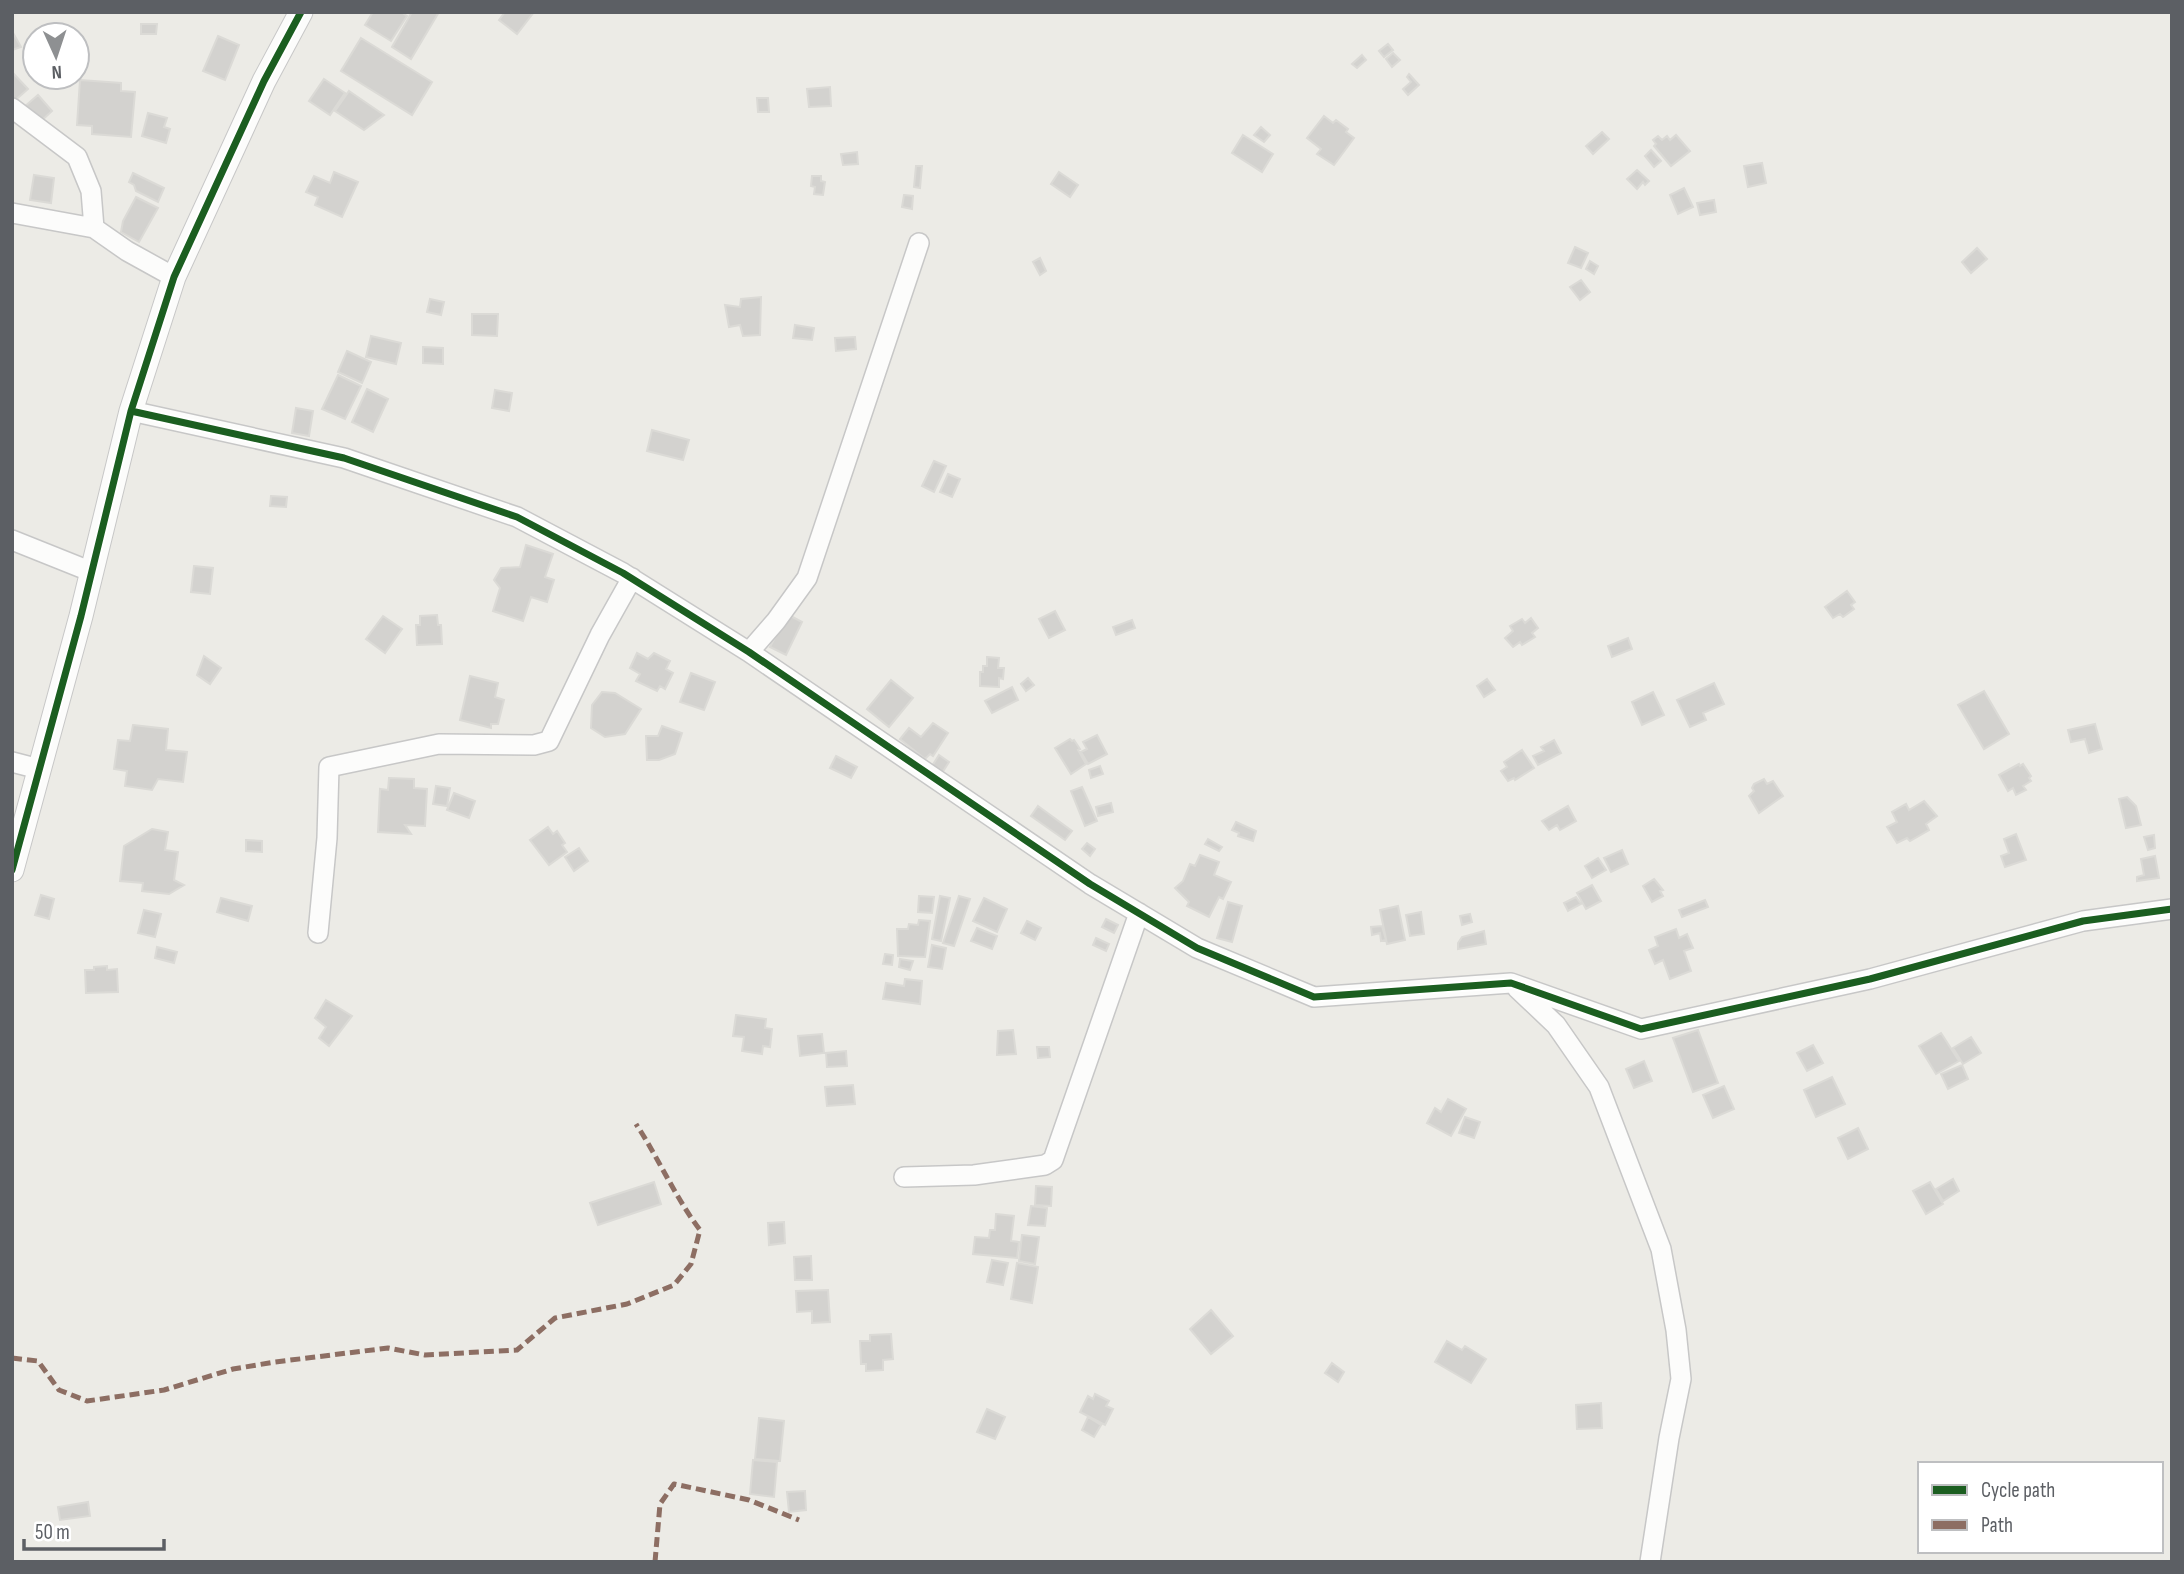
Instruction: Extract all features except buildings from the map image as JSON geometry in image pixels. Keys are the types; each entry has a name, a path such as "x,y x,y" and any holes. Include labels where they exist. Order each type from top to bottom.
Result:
{"street":[{"path":"12,870 92,572 131,411 174,277 264,80 301,12"},
{"path":"12,108 77,157 90,191 94,228"},
{"path":"12,213 94,228 127,251 174,277"},
{"path":"749,652 776,621 807,578 919,243"},
{"path":"131,411 344,458 517,517 632,578 749,652 995,821 1197,948 1314,997 1511,983 1641,1029 1870,979 2083,921 2172,909"},
{"path":"12,540 92,572"},
{"path":"318,933 326,851 329,767 439,744 534,746 549,741 600,635 632,578"},
{"path":"12,762 39,769"},
{"path":"904,1177 974,1175 1045,1165 1053,1160 1139,913"},
{"path":"1511,983 1556,1025 1599,1087 1661,1249 1676,1330 1681,1379 1650,1562"}],"marked path":[{"path":"12,1358 38,1361 59,1390 87,1401 164,1390 233,1369 388,1348 425,1355 517,1350 555,1318 627,1304 674,1285 691,1264 700,1230 636,1124"},
{"path":"655,1562 660,1504 674,1484 749,1500 799,1520"}],"cycle path":[{"path":"12,870 81,616 131,411 174,277 264,81 301,12"},
{"path":"131,411 344,458 517,517 623,573 749,652 1090,884 1197,948 1314,997 1511,983 1641,1029 1870,979 2083,921 2172,909"}]}
